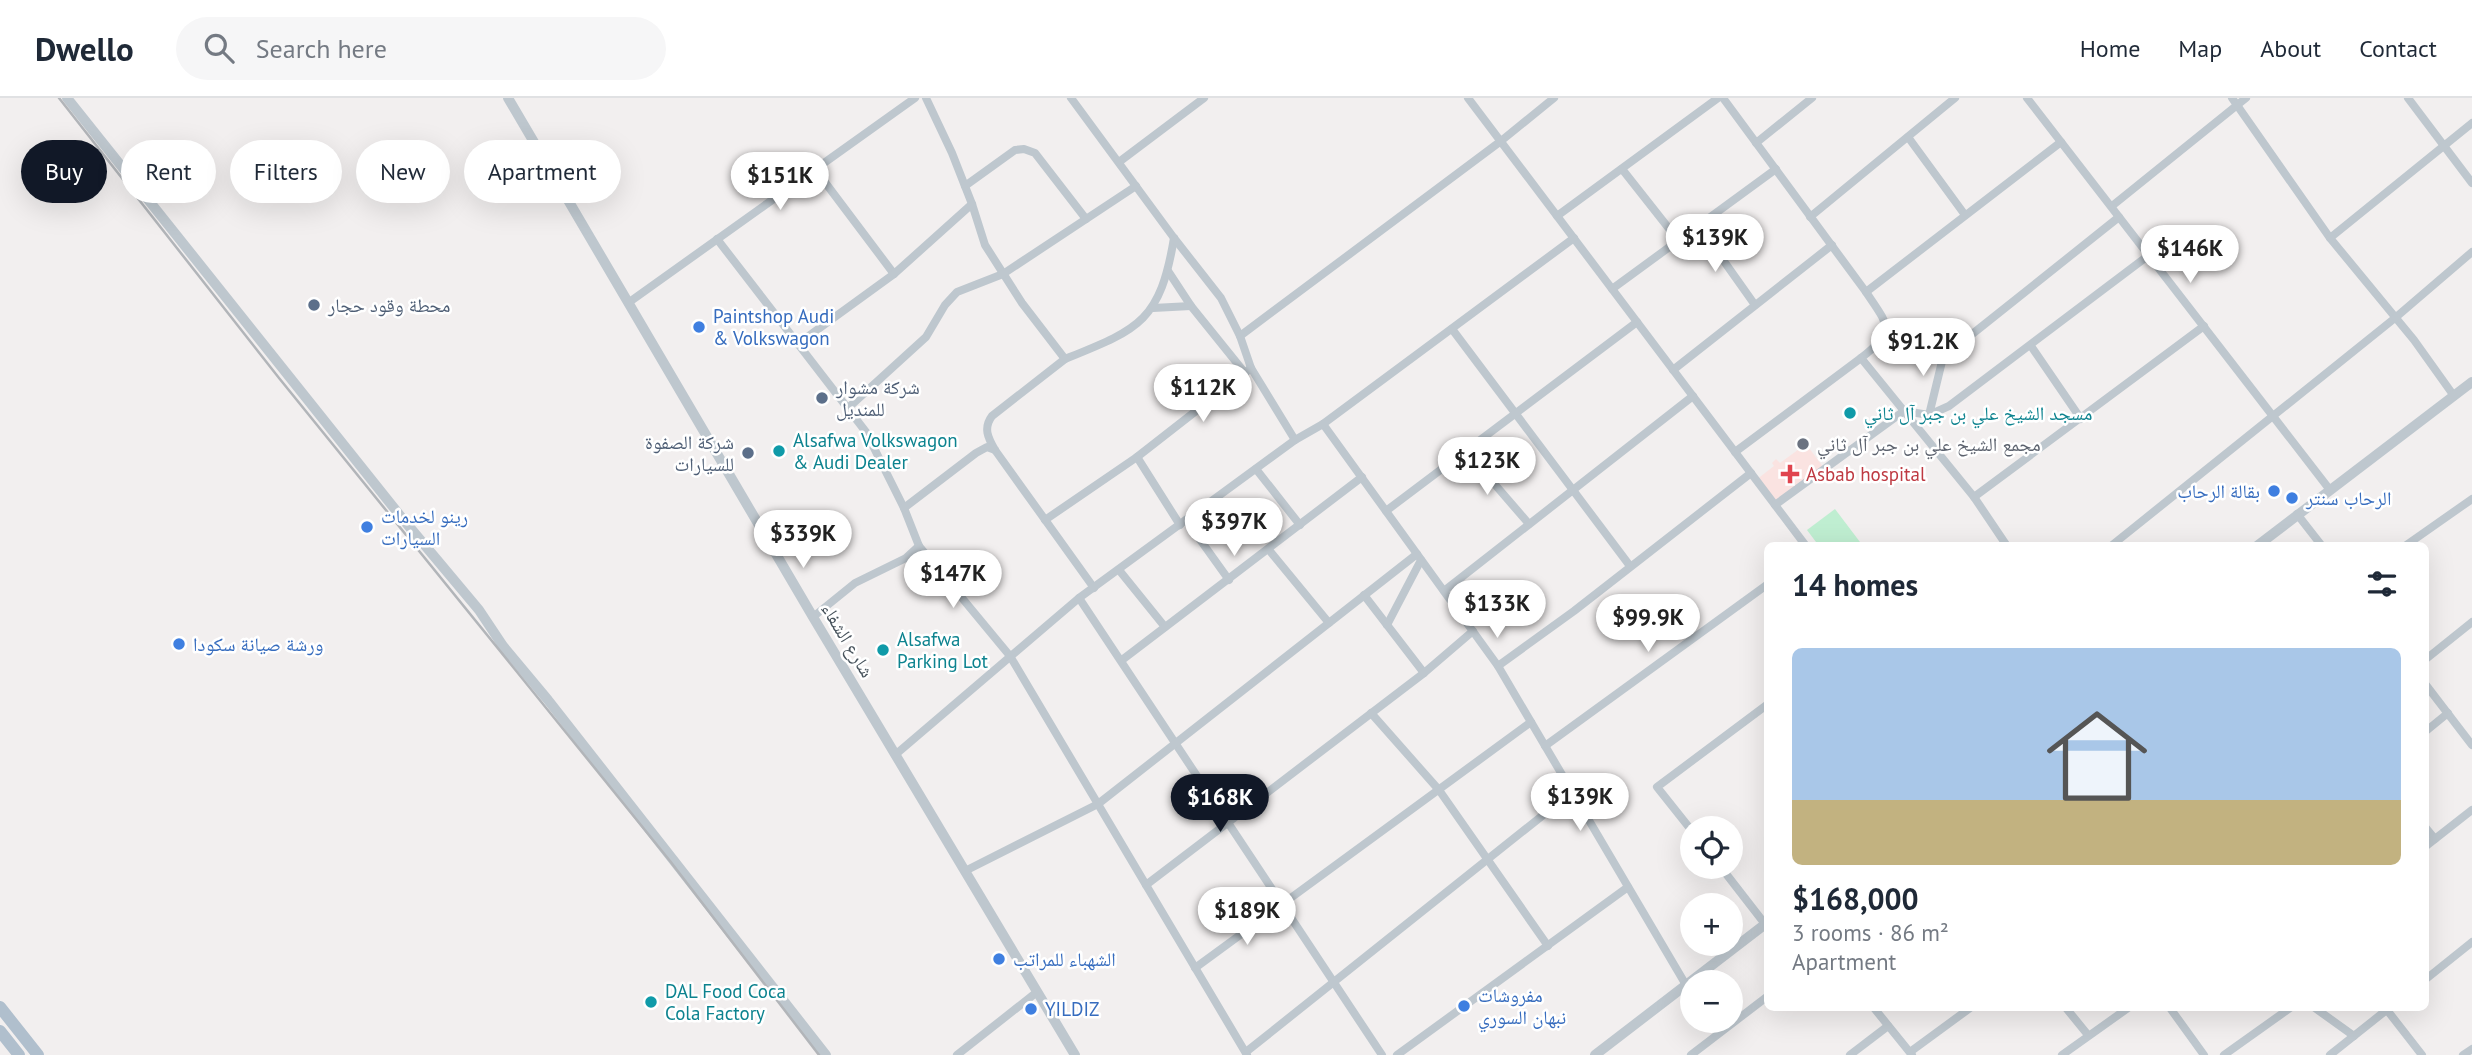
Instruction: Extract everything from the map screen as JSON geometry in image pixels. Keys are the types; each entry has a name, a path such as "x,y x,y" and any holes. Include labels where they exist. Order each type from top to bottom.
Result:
{"main road":[{"path":"0,1007 38,1055"},
{"path":"0,1031 19,1055"}],"street":[{"path":"67,98 402,518 479,610 503,646 826,1055"},
{"name":"شارع الشفاء","path":"508,98 813,617 1075,1055"},
{"path":"628,303 906,101 915,98"},
{"path":"926,98 965,186 985,245 1065,359"},
{"path":"1071,98 1221,298 1240,336 1248,370"},
{"path":"1119,162 1204,98"},
{"path":"1468,98 1803,542"},
{"path":"1240,336 1554,98"},
{"path":"1557,216 1721,98 1776,169 1866,292 1885,324 1885,332 1880,344 1735,452"},
{"path":"1756,143 1812,98"},
{"path":"1810,217 1955,98"},
{"path":"2027,98 2330,490"},
{"path":"2112,206 2234,101 2246,98"},
{"path":"2408,98 2472,183"},
{"path":"2234,101 2329,237 2454,396"},
{"path":"2329,237 2472,123"},
{"path":"1908,137 1965,215"},
{"path":"1866,292 2061,142"},
{"path":"965,186 1015,150 1024,149 1035,153 1086,219"},
{"path":"815,169 894,274"},
{"path":"1622,169 1678,240"},
{"path":"1612,289 1776,169"},
{"path":"848,408 926,337 945,305 957,292 1003,274 1136,186"},
{"path":"799,343 894,274 972,204"},
{"path":"1885,324 1945,349 1966,339 2119,217"},
{"path":"1699,226 1755,305"},
{"path":"1094,588 995,450 988,438 986,427 992,416 1065,359 1131,330 1142,321 1153,308 1168,271 1174,238"},
{"path":"895,755 1079,598 1295,440 1323,424 1574,238"},
{"path":"717,239 866,432 904,508 919,546 1010,656 1247,1054 1572,792"},
{"path":"1673,370 1832,244"},
{"path":"2116,542 2395,318 2472,252"},
{"path":"1775,505 1904,411 1929,415 1949,406 2149,255"},
{"path":"1168,271 1191,306 1248,370 1295,440"},
{"path":"1153,308 1191,306"},
{"path":"1387,511 1637,322"},
{"path":"1974,497 2204,326"},
{"path":"1452,328 1630,566"},
{"path":"2031,346 2081,419"},
{"path":"1929,415 1945,349"},
{"path":"1861,358 1974,497 2004,542"},
{"path":"1045,520 1137,457 1248,370"},
{"path":"2262,542 2472,382"},
{"path":"1444,591 1693,396"},
{"path":"1323,424 1498,666 1680,975"},
{"path":"904,508 976,453 987,447 995,450"},
{"path":"1465,451 1529,524"},
{"path":"1137,457 1183,523 1229,580"},
{"path":"1256,469 1300,526"},
{"path":"1498,666 1574,611 1751,473"},
{"path":"1122,660 1362,478"},
{"path":"2411,542 2472,499"},
{"path":"2297,514 2319,542"},
{"path":"813,617 855,583 906,558 919,546"},
{"path":"1269,550 1329,623"},
{"path":"965,871 1098,804 1364,595 1419,557"},
{"path":"1387,625 1419,557"},
{"path":"1119,569 1165,627"},
{"path":"1545,746 1764,587"},
{"path":"1364,595 1424,673"},
{"path":"1079,598 1382,1055"},
{"path":"2429,657 2472,622"},
{"path":"1146,885 1424,673 1473,631"},
{"path":"2429,689 2472,743"},
{"path":"1680,816 1657,788 1764,707"},
{"path":"1371,713 1439,790 1548,946"},
{"path":"2429,729 2448,713"},
{"path":"1195,968 1531,722"},
{"path":"2429,844 2472,810"},
{"path":"2429,832 2435,839"},
{"path":"1730,879 1764,921"},
{"path":"1397,1055 1628,887"},
{"path":"1705,970 1764,925"},
{"path":"2429,977 2472,942"},
{"path":"1601,1053 1680,990"},
{"path":"957,1055 1037,992"},
{"path":"1691,1055 1764,999"},
{"path":"1876,1011 1911,1054 1966,1011"},
{"path":"2068,1011 2088,1035"},
{"path":"2063,1055 2124,1011"},
{"path":"2172,1011 2204,1055"},
{"path":"2224,1055 2286,1011"},
{"path":"2319,1011 2354,1036"},
{"path":"2330,1055 2385,1011"},
{"path":"2389,1011 2422,1055"},
{"path":"1850,1055 1888,1026"},
{"path":"2463,1055 2472,1049"}],"shaded area":[{"name":"Asbab hospital","path":"1806,444 1824,468 1776,505 1756,480 1774,466 1772,463 1776,459 1780,463"}],"green space":[{"path":"1835,509 1860,542 1816,542 1807,530"}],"railway":[{"path":"59,98 279,378 670,861 819,1055"}],"place":[{"name":"محطة وقود حجار","path":"314,305"},
{"name":"Paintshop Audi & Volkswagon","path":"699,327"},
{"name":"شركة مشوار للمنديل","path":"822,398"},
{"name":"مسجد الشيخ علي بن جبر آل ثاني","path":"1850,413"},
{"name":"مجمع الشيخ علي بن جبر آل ثاني","path":"1803,444"},
{"name":"Alsafwa Volkswagon & Audi Dealer","path":"779,451"},
{"name":"شركة الصفوة للسيارات","path":"748,453"},
{"name":"Asbab hospital","path":"1790,474"},
{"name":"بقالة الرحاب","path":"2274,491"},
{"name":"الرحاب سنتر","path":"2292,498"},
{"name":"رينو لخدمات السيارات","path":"367,527"},
{"name":"ورشة صيانة سكودا","path":"179,644"},
{"name":"Alsafwa Parking Lot","path":"883,650"},
{"name":"الشهباء للمراتب","path":"999,959"},
{"name":"DAL Food Coca Cola Factory","path":"651,1002"},
{"name":"مفروشات نبهان السوري","path":"1464,1006"},
{"name":"YILDIZ","path":"1031,1009"}]}
